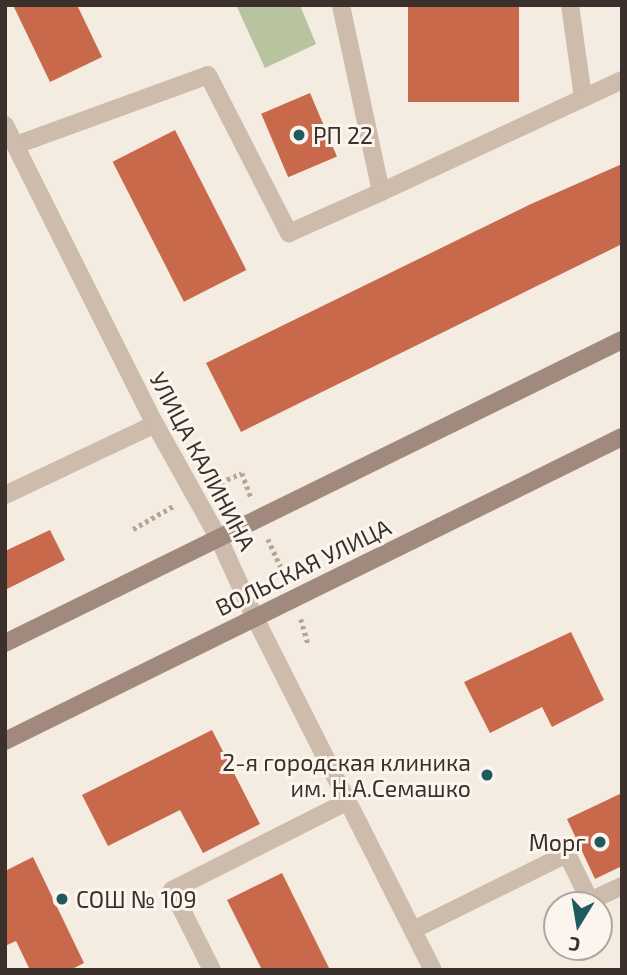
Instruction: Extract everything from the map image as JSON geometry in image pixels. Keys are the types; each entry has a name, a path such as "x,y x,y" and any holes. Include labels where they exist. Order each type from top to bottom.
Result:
{"main road":[{"path":"5,643 622,340"},
{"name":"ВОЛЬСКАЯ УЛИЦА","path":"5,741 622,437"}],"street":[{"path":"341,5 382,192"},
{"path":"570,5 583,98"},
{"path":"16,145 208,75 289,233 622,80"},
{"name":"УЛИЦА КАЛИНИНА","path":"5,125 155,424 219,538 255,618 433,970"},
{"path":"5,495 155,424"},
{"path":"212,970 172,890 348,801"},
{"path":"413,930 567,854 590,901 622,886"}],"green space":[{"path":"236,5 300,5 316,44 265,68"}],"building":[{"path":"13,5 77,5 102,57 50,82"},
{"path":"408,5 519,5 519,102 408,102"},
{"name":"РП 22","path":"310,93 337,157 288,177 261,114"},
{"path":"175,130 246,270 184,302 113,162"},
{"path":"622,164 622,244 241,432 206,363 531,204"},
{"path":"50,530 65,560 5,590 5,551"},
{"path":"571,632 604,700 552,727 542,707 490,733 464,682"},
{"path":"212,730 260,824 203,853 180,810 108,846 82,795"},
{"name":"Морг","path":"622,793 622,866 595,879 567,819"},
{"path":"33,857 84,963 70,970 30,970 16,941 5,946 5,871"},
{"path":"282,873 330,970 262,970 227,900"}],"place":[{"name":"РП 22","path":"299,135"},
{"name":"2-я городская клиника им. Н.А.Семашко","path":"487,775"},
{"name":"Морг","path":"600,842"},
{"name":"СОШ № 109","path":"62,899"}]}
